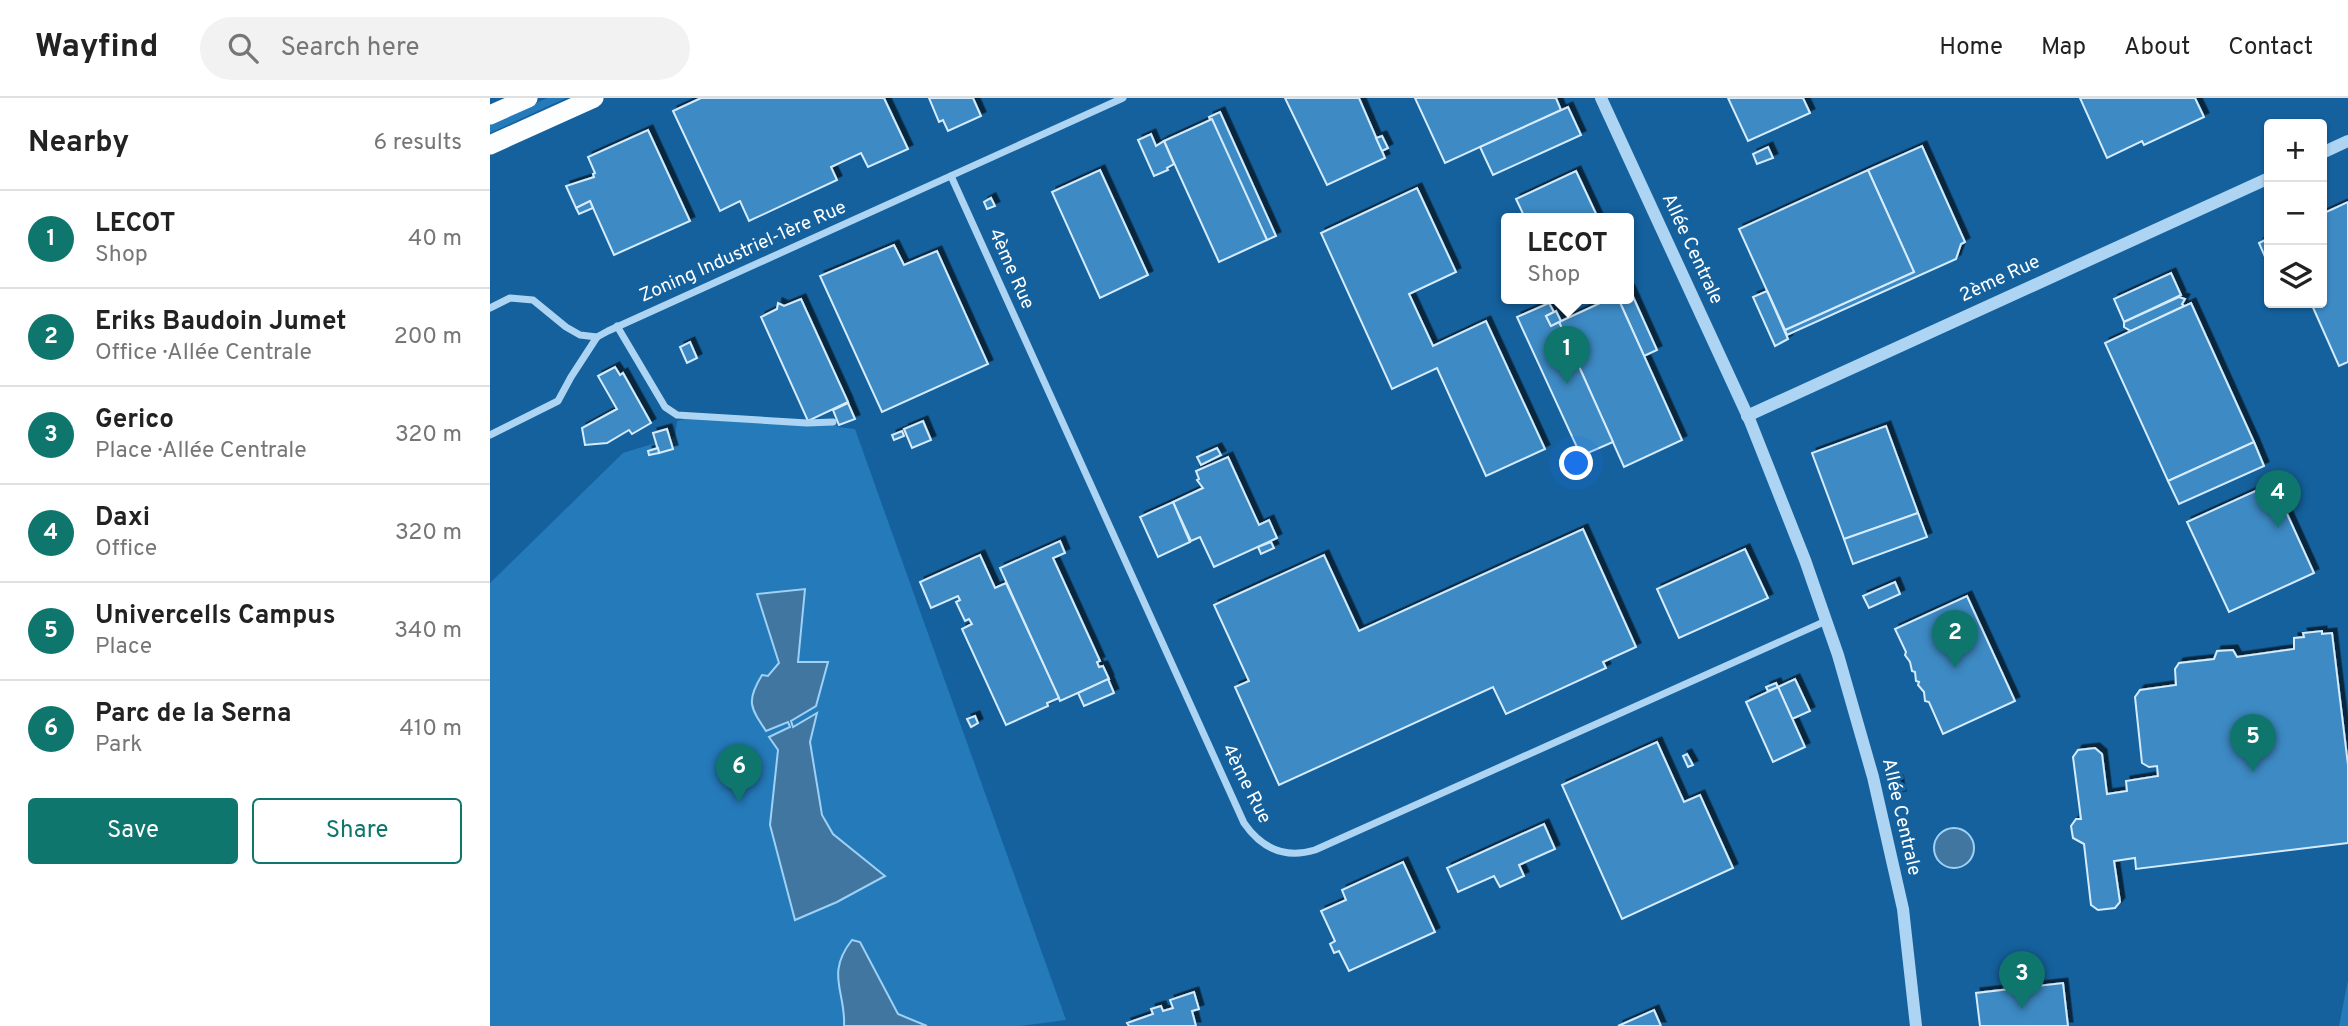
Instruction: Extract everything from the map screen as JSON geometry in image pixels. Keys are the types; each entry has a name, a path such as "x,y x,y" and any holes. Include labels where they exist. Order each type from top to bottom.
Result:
{"highway":[{"path":"490,115 527,98"},
{"path":"490,145 594,98"}],"street":[{"name":"Zoning Industriel-1ère Rue","path":"597,337 1123,98"},
{"name":"Allée Centrale","path":"1601,98 1747,416 1805,560 1838,655 1873,778 1900,896 1916,1026"},
{"path":"2327,151 2348,141"},
{"name":"4ème Rue","path":"951,176 1244,823 1254,837 1268,847 1300,855 1315,850 1826,621"},
{"name":"2ème Rue","path":"1747,416 2264,179"},
{"path":"490,307 510,298 533,300 566,327 580,335 597,337 558,401 490,435"},
{"path":"617,327 665,407 677,415 832,422"}],"shaded area":[{"path":"547,98 566,98 490,133 490,124"},
{"path":"692,417 833,422 838,427 855,429 1066,1020 1020,1026 490,1026 490,583 623,453 675,437 677,421"},
{"path":"805,589 798,662 828,662 816,706 791,721 793,727 817,713 810,742 822,815 833,834 885,876 837,902 795,920 770,825 778,750 769,737 790,727 788,722 766,731 753,710 752,698 762,675 768,676 779,663 757,594"},
{"path":"1954,828 1962,829 1968,834 1973,840 1973,856 1968,862 1962,867 1954,868 1946,867 1940,862 1935,856 1934,848 1935,840 1940,834 1946,829"},
{"path":"852,940 860,942 898,1014 927,1026 844,1026 838,973 844,952"},
{"path":"2348,980 2348,1026 2339,1026"}],"building":[{"path":"701,98 884,98 908,149 868,167 861,153 831,167 837,180 749,221 740,201 720,211 673,111"},
{"path":"929,98 973,98 981,116 948,131 943,120 939,122"},
{"path":"1285,98 1359,98 1385,158 1327,185"},
{"path":"1415,98 1556,98 1561,110 1445,163"},
{"path":"1728,98 1803,98 1810,113 1748,141"},
{"path":"2080,98 2195,98 2204,117 2144,145 2142,141 2107,158"},
{"path":"1568,107 1581,135 1493,175 1480,147"},
{"path":"1220,112 1276,236 1267,240 1209,117"},
{"path":"1212,119 1267,240 1219,262 1164,141"},
{"path":"648,130 690,221 614,255 590,201 576,208 566,186 594,177 595,173 588,157"},
{"path":"1151,134 1156,146 1164,141 1174,164 1154,176 1138,140"},
{"path":"1382,136 1388,148 1382,151 1376,138"},
{"path":"1922,146 1965,242 1961,244 1956,259 1787,335 1785,330 1914,272 1868,170"},
{"path":"1768,147 1773,158 1757,164 1753,154"},
{"path":"1100,170 1148,275 1100,298 1052,192"},
{"path":"1868,170 1914,272 1785,330 1739,229"},
{"path":"1576,171 1596,213 1523,213 1516,199"},
{"path":"1417,188 1456,272 1409,294 1433,346 1486,321 1545,449 1486,476 1437,368 1392,389 1321,233"},
{"path":"991,198 995,206 987,209 984,202"},
{"path":"590,201 593,208 579,214 576,208"},
{"path":"2348,202 2348,362 2339,366 2313,308 2327,308 2327,212"},
{"path":"2264,240 2264,254 2259,243"},
{"path":"894,245 904,265 937,251 988,364 882,412 820,276"},
{"path":"2171,273 2181,295 2124,322 2114,299"},
{"path":"1767,291 1788,339 1775,346 1753,297"},
{"path":"2179,297 2185,299 2182,304 2184,306 2131,331 2124,327 2124,322"},
{"path":"801,299 848,402 808,421 761,317 777,309 778,303 784,306"},
{"path":"1634,299 1657,350 1644,356 1621,304 1634,304"},
{"path":"2191,303 2254,442 2168,481 2105,343"},
{"path":"1550,304 1554,312 1546,316 1551,326 1559,322 1613,442 1581,456 1517,317"},
{"path":"1598,304 1621,304 1682,440 1624,467 1559,322"},
{"path":"1556,311 1561,321 1551,326 1546,316"},
{"path":"690,342 697,358 687,363 680,347"},
{"path":"615,367 620,375 623,373 651,423 632,434 629,430 607,443 585,445 582,428 617,409 598,376"},
{"path":"848,403 855,419 839,425 833,410"},
{"path":"923,421 931,440 912,448 904,429"},
{"path":"1886,426 1918,513 1844,539 1812,453"},
{"path":"667,429 673,449 659,453 653,433"},
{"path":"902,431 904,436 894,440 892,435"},
{"path":"2254,442 2264,466 2179,504 2168,481"},
{"path":"658,448 659,453 649,455 648,451"},
{"path":"1217,448 1221,455 1201,465 1197,457"},
{"path":"1228,457 1259,525 1269,520 1277,538 1214,567 1200,537 1191,541 1173,502 1203,488 1197,480 1196,471"},
{"path":"2273,483 2314,573 2229,612 2187,522"},
{"path":"1173,502 1190,542 1158,557 1140,517"},
{"path":"1918,513 1927,537 1853,564 1844,539"},
{"path":"1583,529 1636,647 1603,662 1606,668 1506,714 1493,687 1279,785 1235,687 1249,681 1214,605 1324,555 1359,631"},
{"path":"1060,541 1065,553 1053,558 1100,661 1097,662 1099,667 1103,666 1109,679 1060,701 1000,568"},
{"path":"1271,542 1274,548 1261,554 1258,547"},
{"path":"1745,549 1768,598 1679,638 1657,589"},
{"path":"980,555 995,588 1006,583 1059,698 1047,703 1048,706 1006,725 962,629 972,624 969,619 965,621 956,602 960,600 958,596 931,608 920,582"},
{"path":"1895,582 1900,594 1869,608 1863,596"},
{"path":"1967,596 2015,701 1943,734 1929,702 1925,701 1924,692 1916,681 1915,672 1912,671 1895,629"},
{"path":"2322,631 2322,634 2332,633 2348,765 2348,843 2136,869 2135,858 2114,861 2120,902 2115,908 2098,910 2091,905 2084,844 2073,838 2071,826 2076,819 2081,819 2073,757 2078,750 2095,748 2102,754 2107,794 2127,791 2126,781 2158,776 2157,766 2149,767 2142,763 2135,697 2140,690 2176,685 2175,669 2179,663 2214,659 2217,651 2233,650 2237,657 2294,649 2294,638 2304,637 2303,633"},
{"path":"1108,679 1114,693 1084,706 1078,693"},
{"path":"1795,679 1810,711 1792,719 1778,687"},
{"path":"1776,683 1778,687 1768,691 1766,687"},
{"path":"1778,687 1805,747 1773,762 1746,702"},
{"path":"975,716 978,723 971,727 967,719"},
{"path":"1657,742 1684,802 1700,795 1733,868 1622,919 1562,785"},
{"path":"1687,754 1693,765 1688,767 1683,756"},
{"path":"1898,780 1901,795 1895,796 1892,782"},
{"path":"1544,824 1555,849 1519,865 1524,876 1500,887 1494,876 1458,892 1447,868"},
{"path":"1403,862 1435,932 1349,971 1339,951 1334,953 1330,944 1335,941 1321,911 1346,900 1342,890"},
{"path":"2063,983 2068,1026 1980,1026 1976,993"},
{"path":"1194,992 1199,1009 1192,1011 1196,1026 1129,1026 1127,1023 1153,1014 1151,1009 1161,1006 1163,1011 1173,1008 1170,1000"},
{"path":"1654,1010 1661,1026 1618,1026"}],"place":[{"name":"LECOT","path":"1567,384"},
{"name":"Daxi","path":"2278,528"},
{"name":"Eriks Baudoin Jumet","path":"1955,668"},
{"name":"Univercells Campus","path":"2253,772"},
{"name":"Parc de la Serna","path":"739,802"},
{"name":"Gerico","path":"2022,1009"}]}
